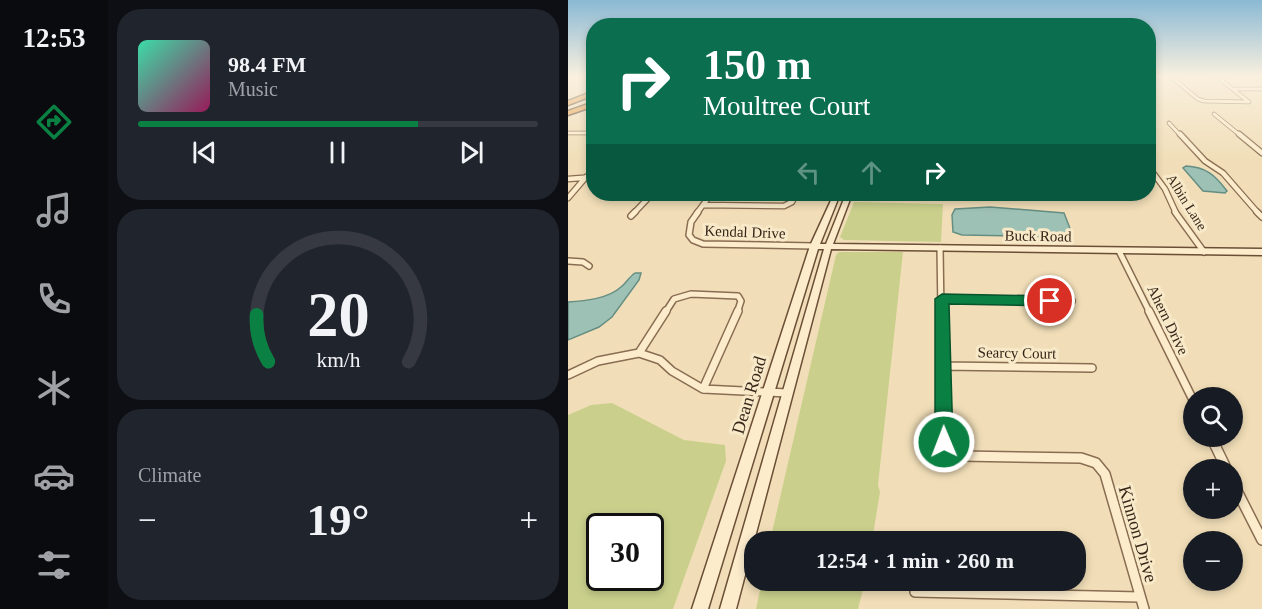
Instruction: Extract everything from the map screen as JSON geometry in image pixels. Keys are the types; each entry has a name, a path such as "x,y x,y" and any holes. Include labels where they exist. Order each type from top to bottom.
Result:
{"highway":[{"path":"568,115 586,108"}],"main road":[{"name":"Dean Road","path":"700,609 814,246 834,201"},
{"path":"728,609 828,246 846,201"},
{"name":"Buck Road","path":"814,246 1261,252"}],"street":[{"path":"1214,114 1261,153"},
{"path":"1169,123 1205,161 1223,173 1261,218"},
{"path":"568,133 586,134"},
{"path":"568,179 586,177"},
{"path":"568,198 586,177"},
{"name":"Albin Lane","path":"1156,177 1165,189 1174,210 1204,252"},
{"path":"631,216 645,201"},
{"name":"Kendal Drive","path":"706,201 691,222 689,235 693,240 703,244 814,246"},
{"path":"703,205 784,206 792,201"},
{"name":"Kinnon Drive","path":"940,248 944,442 948,451 961,456 1081,458 1096,463 1105,474 1144,609"},
{"name":"Ahern Drive","path":"1119,251 1187,387"},
{"path":"568,261 583,262 589,266"},
{"path":"639,353 673,299 691,294 738,296 741,301 740,307 703,388"},
{"path":"942,299 1072,301"},
{"path":"568,375 598,361 639,353 660,360 672,371 703,388 787,393"},
{"name":"Searcy Court","path":"943,366 1092,368"},
{"path":"1243,503 1261,540"},
{"path":"915,592 1140,597"}],"green space":[{"path":"854,202 943,204 941,242 844,240 840,237"},
{"path":"839,252 903,252 878,485 880,492 874,531 772,531 836,255"},
{"path":"612,403 684,440 725,445 726,461 673,609 568,609 568,415 591,405"},
{"path":"760,591 862,591 858,609 756,609"}],"water":[{"path":"1186,166 1210,173 1227,191 1225,193 1203,191 1183,168"},
{"path":"990,207 1064,213 1071,231 1070,237 962,235 953,232 952,215 955,209"},
{"path":"635,273 641,273 639,280 612,317 599,327 568,340 568,302 603,297 616,291"}],"route":[{"path":"944,442 942,299 1050,301"}]}
